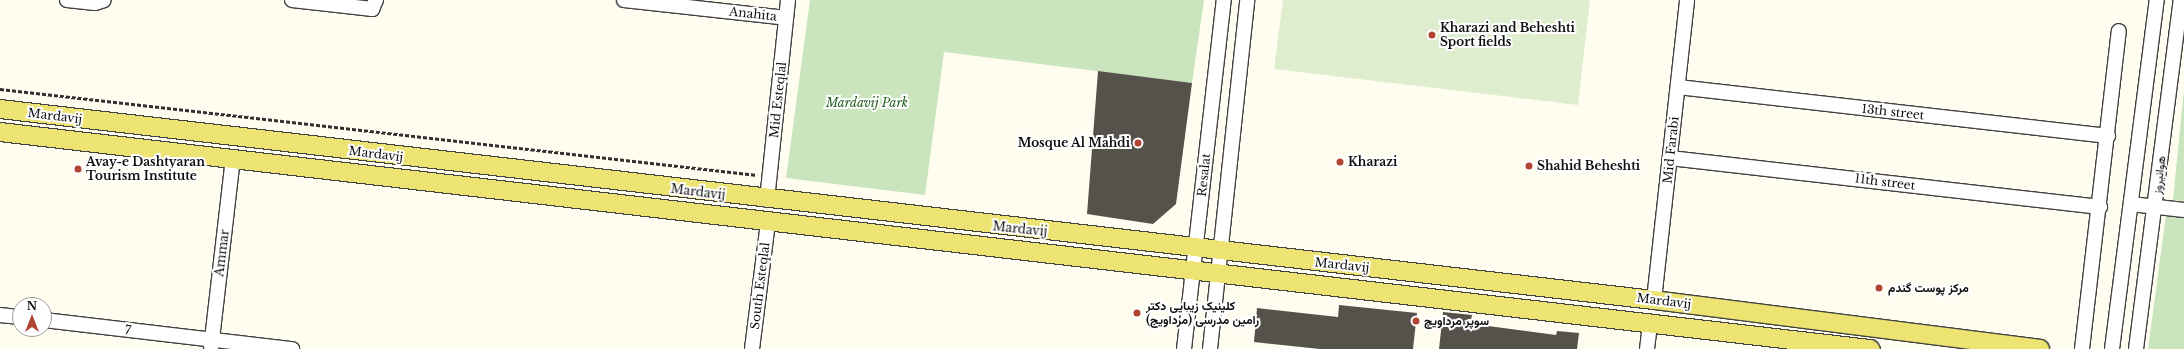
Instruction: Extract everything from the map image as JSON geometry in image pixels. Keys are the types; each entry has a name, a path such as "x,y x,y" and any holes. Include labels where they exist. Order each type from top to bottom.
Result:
{"main road":[{"name":"Mardavij","path":"0,109 767,200 1654,300 2040,349"},
{"name":"Mardavij","path":"0,132 234,158 1194,273 1650,323 1870,349"}],"street":[{"path":"67,0 95,3 104,0"},
{"path":"292,0 372,9 376,0"},
{"name":"Anahita","path":"624,0 786,18"},
{"name":"Mid Esteqlal","path":"767,200 788,0"},
{"name":"Resalat","path":"1184,349 1194,273 1224,0"},
{"name":"Resalat","path":"1210,349 1247,0"},
{"name":"Mid Farabi","path":"1654,300 1687,0"},
{"name":"هوانیروز","path":"2112,349 2157,0"},
{"name":"هوانیروز","path":"2136,349 2181,0"},
{"path":"2082,349 2100,207 2119,31"},
{"name":"13th street","path":"1678,88 2108,136"},
{"name":"Ammar","path":"212,344 234,158"},
{"name":"11th street","path":"1670,158 2100,207"},
{"path":"2131,204 2184,210"},
{"name":"South Esteqlal","path":"752,349 768,223"},
{"path":"0,315 12,317"},
{"name":"7","path":"52,321 212,344 292,349"},
{"path":"1647,349 1650,323"}],"path":[{"path":"0,89 770,176"}],"green space":[{"name":"Mardavij Park","path":"810,0 1204,0 1192,83 944,52 925,195 786,178"},
{"name":"Kharazi and Beheshti Sport fields","path":"1283,0 1590,0 1578,105 1274,69"},
{"path":"2184,89 2184,201 2173,200"},
{"path":"2166,215 2184,217 2184,349 2148,349"}],"building":[{"name":"Mosque Al Mahdi","path":"1098,71 1192,83 1176,204 1153,224 1087,214"},
{"path":"1339,305 1417,313 1413,349 1320,349 1254,342 1257,308 1338,317"},
{"path":"1443,312 1472,315 1471,320 1489,321 1488,326 1556,335 1557,331 1579,333 1577,349 1439,349"}],"place":[{"name":"Kharazi and Beheshti Sport fields","path":"1432,35"},
{"name":"Mosque Al Mahdi","path":"1138,143"},
{"name":"Kharazi","path":"1340,162"},
{"name":"Shahid Beheshti","path":"1529,166"},
{"name":"Avay-e Dashtyaran Tourism Institute","path":"78,169"},
{"name":"مرکز پوست گندم","path":"1879,288"},
{"name":"کلینیک زیبایی دکتر رامین مدرسی (مرداویج)","path":"1137,313"},
{"name":"سوپر مرداویچ","path":"1416,321"}]}
